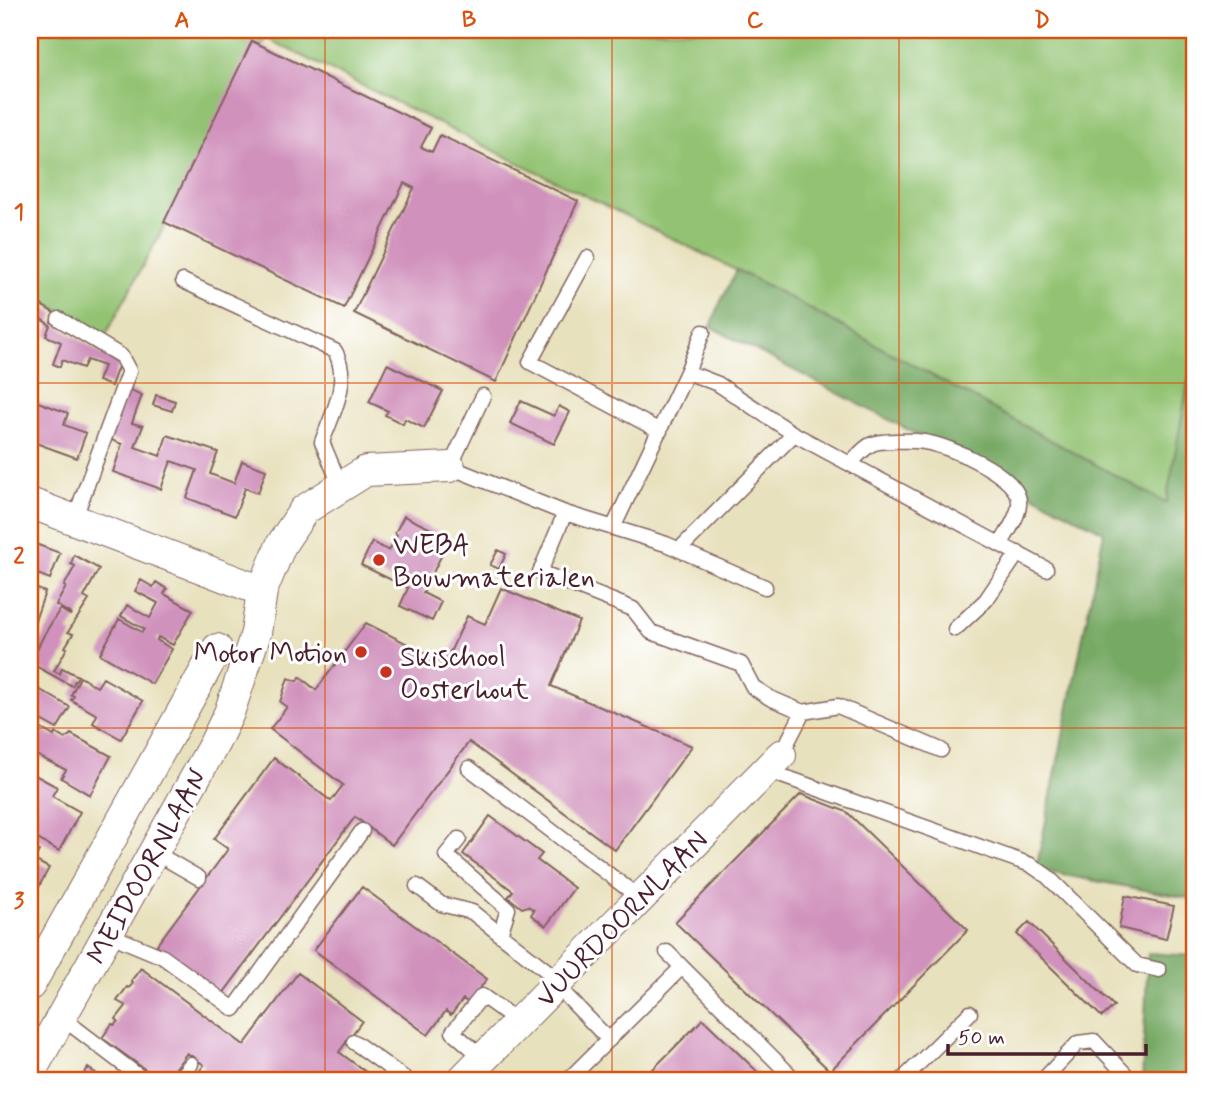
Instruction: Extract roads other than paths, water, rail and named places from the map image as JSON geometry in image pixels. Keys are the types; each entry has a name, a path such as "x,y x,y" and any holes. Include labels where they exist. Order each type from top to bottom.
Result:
{"street":[{"name":"MEIDOORNLAAN","path":"30,1073 214,744 229,713 256,633 261,591 281,545 304,510 366,471 450,467"},
{"path":"30,503 261,591"},
{"name":"MEIDOORNLAAN","path":"30,985 216,649"},
{"path":"194,691 229,713"},
{"name":"VUURDOORNLAAN","path":"461,1081 776,760"},
{"path":"30,995 61,1017"}],"lane":[{"path":"587,258 530,362 660,431"},
{"path":"183,281 335,351 341,362 342,388 322,442 341,487"},
{"path":"60,319 121,356 128,371 74,520"},
{"path":"613,528 660,431 703,332"},
{"path":"687,372 718,384 794,434 1046,569"},
{"path":"483,396 450,467 565,513 666,544 765,587"},
{"path":"679,550 794,434"},
{"path":"850,463 871,444 909,440 950,448 984,466 1004,478 1017,492 1020,503 1001,544"},
{"path":"565,513 540,572 633,609 651,632 741,664 754,687 770,698 803,712 838,706 941,750"},
{"path":"955,629 986,600 1017,553"},
{"path":"803,712 776,760 782,776 1031,865 1047,876 1137,965 1159,970"},
{"path":"469,768 639,900"},
{"path":"108,934 163,957 234,1009 362,831"},
{"path":"459,839 446,855 508,908 500,935"},
{"path":"154,852 200,878"},
{"path":"417,886 441,904 472,912 547,971 609,1040"},
{"path":"667,952 796,1081"},
{"path":"567,1081 682,967"},
{"path":"483,1058 447,1028 482,996 517,1024"},
{"path":"901,1081 970,1013"},
{"path":"61,1017 145,1081"},
{"path":"1042,1081 1078,1043 1094,1041 1128,1077 1123,1081"},
{"path":"354,1042 408,1081"},
{"path":"178,1081 191,1064"}],"place":[{"name":"WEBA Bouwmaterialen","path":"379,560"},
{"name":"Motor Motion","path":"361,652"},
{"name":"Skischool Oosterhout","path":"386,672"}]}
